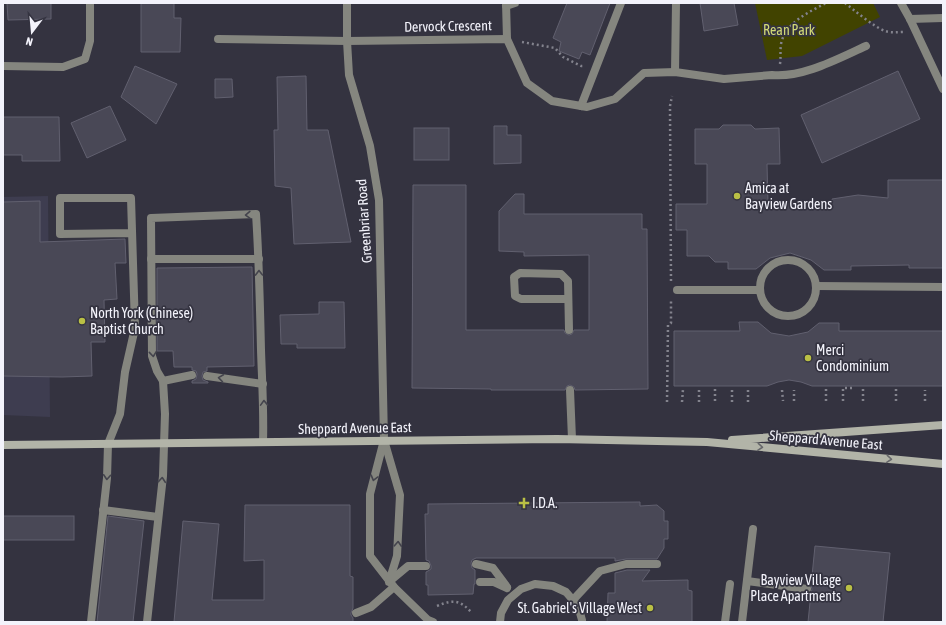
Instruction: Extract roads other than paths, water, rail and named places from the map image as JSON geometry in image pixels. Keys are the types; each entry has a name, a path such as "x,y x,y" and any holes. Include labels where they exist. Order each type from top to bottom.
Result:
{"main road":[{"name":"Sheppard Avenue East","path":"707,442 943,425"},
{"name":"Sheppard Avenue East","path":"3,445 572,439 707,442 943,464"}],"street":[{"path":"3,66 62,67 85,59 90,40 90,3"},
{"name":"Greenbriar Road","path":"347,3 349,75 370,146 379,200 384,440"},
{"path":"507,39 506,4 515,3"},
{"path":"580,106 621,3"},
{"path":"675,72 676,3"},
{"path":"901,3 943,89"},
{"path":"910,19 943,18"},
{"name":"Dervock Crescent","path":"218,39 347,41 507,39 527,82 552,101 587,107 615,99 644,73 675,72 724,79 772,75 780,76 808,71 866,46"},
{"path":"91,622 107,478 108,444 120,414 124,372 135,328 131,198 60,198 60,234 132,233"},
{"path":"146,622 163,476 165,414 163,381 157,371 152,356 151,218 256,214 264,414 263,442"},
{"path":"151,259 259,259"},
{"path":"786,260 797,262 806,267 813,276 816,286 815,297 810,306 801,313 791,316 781,316 768,309 762,300 760,290 761,280 766,271 773,264 786,260"},
{"path":"568,299 521,299 515,296 514,277 520,273 562,274 568,281 569,330"},
{"path":"816,286 943,287"},
{"path":"674,287 760,290"},
{"path":"163,381 192,375"},
{"path":"208,376 263,384"},
{"path":"570,390 572,439"},
{"path":"384,440 370,494 370,556 391,585 429,621"},
{"path":"384,440 400,496 397,556 391,585"},
{"path":"103,510 158,517"},
{"path":"742,622 753,529"},
{"path":"476,564 493,568 507,588"},
{"path":"573,600 600,570 626,564 657,564"},
{"path":"356,613 371,607 408,566 426,566"},
{"path":"747,581 807,589"},
{"path":"480,582 494,582 517,592"},
{"path":"500,622 501,613 508,600 522,589 535,584 553,586 566,592 578,606 582,622"},
{"path":"725,622 730,584"}],"place":[{"name":"Amica at Bayview Gardens","path":"737,196"},
{"name":"North York (Chinese) Baptist Church","path":"82,321"},
{"name":"Merci Condominium","path":"808,358"},
{"name":"I.D.A.","path":"524,503"},
{"name":"Bayview Village Place Apartments","path":"849,588"},
{"name":"St. Gabriel's Village West","path":"650,608"}],"park label":[{"name":"Rean Park","path":"789,30"}]}
